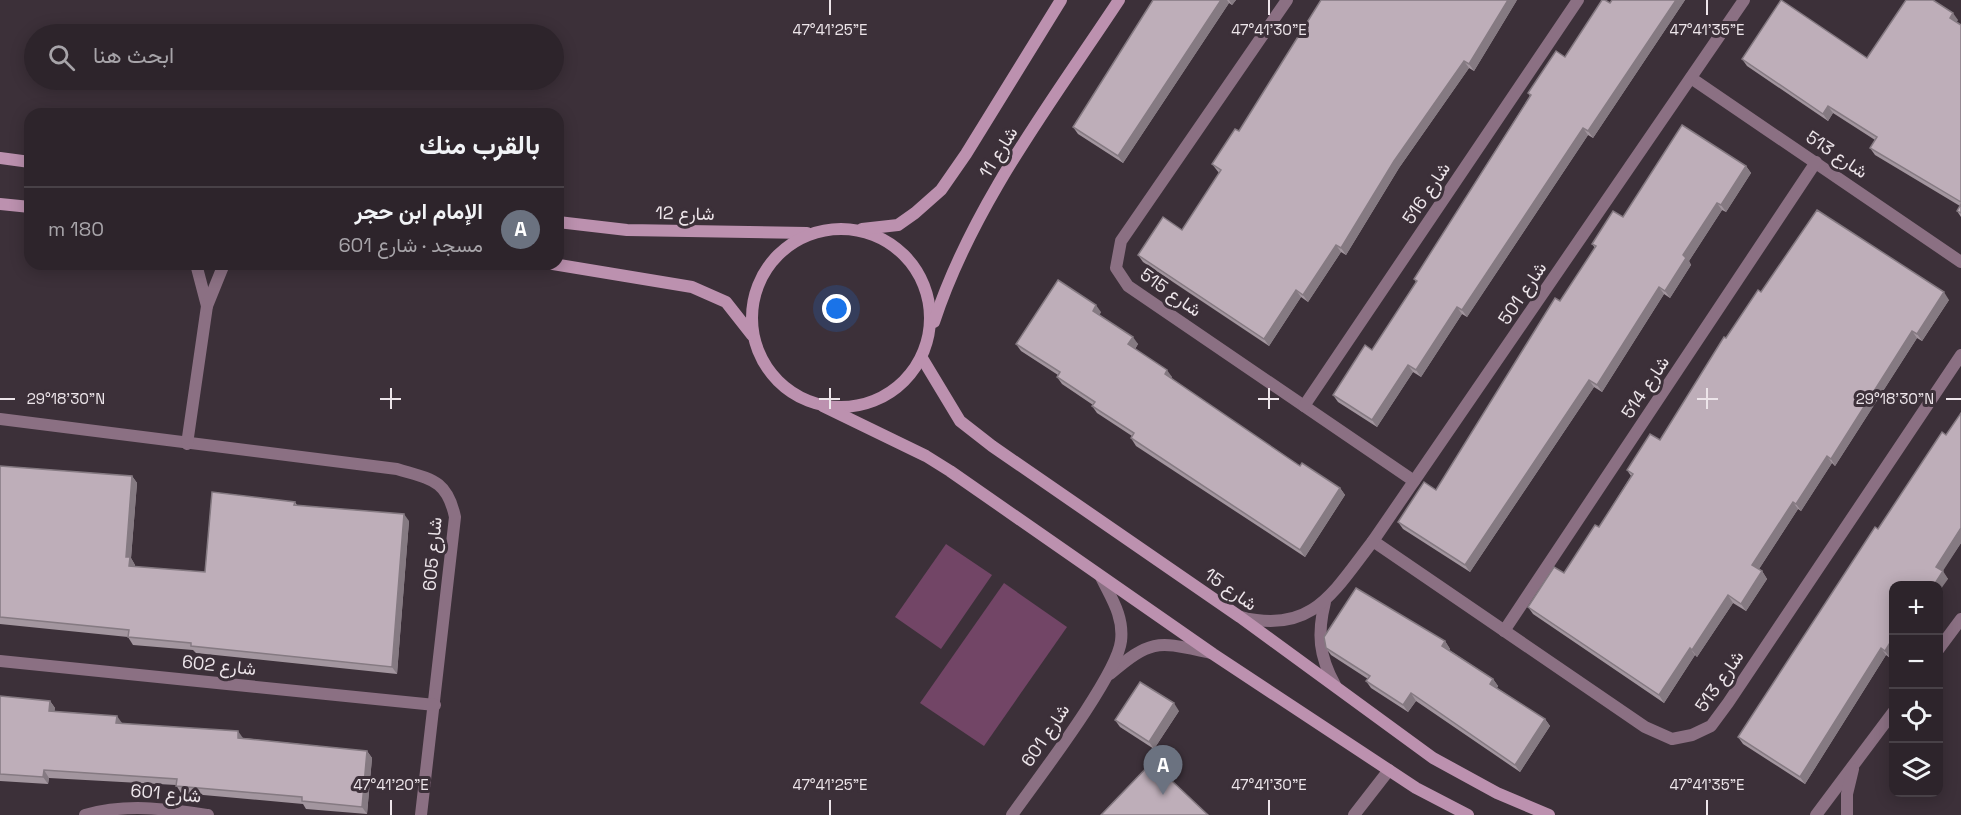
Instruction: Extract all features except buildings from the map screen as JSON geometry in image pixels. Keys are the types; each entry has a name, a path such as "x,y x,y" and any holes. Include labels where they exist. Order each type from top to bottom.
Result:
{"street":[{"name":"شارع 11","path":"858,230 898,225 941,190 966,154 1061,0"},
{"name":"شارع 11","path":"930,334 949,278 976,224 1014,159 1119,0"},
{"name":"شارع 515","path":"1287,0 1121,241 1116,268 1128,286 1414,481"},
{"name":"شارع 516","path":"1304,406 1578,0"},
{"name":"شارع 501","path":"1240,617 1265,623 1285,622 1304,616 1325,602 1373,541 1743,0"},
{"name":"شارع 513","path":"1691,78 1961,262"},
{"path":"0,158 24,161"},
{"name":"شارع 514","path":"1504,631 1816,162"},
{"path":"0,204 24,206"},
{"name":"شارع 12","path":"564,223 627,230 811,233"},
{"path":"823,406 852,407 881,399 905,382 922,358 930,334 931,306 923,279 906,256 884,239 858,230 834,228 811,233 789,244 770,262 757,284 751,309 752,334 761,360 777,381 798,397 823,406 926,456 1213,654 1416,788 1468,815"},
{"path":"564,266 692,286 726,302 752,334"},
{"path":"198,270 207,306"},
{"path":"187,444 207,306 222,270"},
{"name":"شارع 513","path":"1373,541 1645,728 1672,739 1692,735 1711,726 1961,355"},
{"name":"شارع 15","path":"922,358 960,421 992,446 1240,617 1433,758 1497,793 1549,815"},
{"name":"شارع 605","path":"0,419 397,469 433,480 451,496 455,517 421,815"},
{"name":"شارع 601","path":"1012,815 1107,676 1121,642 1121,616 1101,577"},
{"name":"شارع 501","path":"1325,602 1320,624 1319,646 1325,667 1335,685"},
{"path":"1943,643 1961,619"},
{"name":"شارع 601","path":"1107,676 1136,651 1163,643 1213,654"},
{"name":"شارع 602","path":"0,661 435,705"},
{"path":"1816,815 1889,717"},
{"path":"1846,815 1847,794 1854,765"},
{"path":"1354,815 1389,770"},
{"name":"شارع 601","path":"85,815 106,809 148,806 208,815"}],"shaded area":[{"path":"946,544 992,575 941,649 895,617"},
{"path":"1004,583 1067,627 984,746 920,703"}],"place":[{"name":"الإمام ابن حجر","path":"1163,795"}]}
